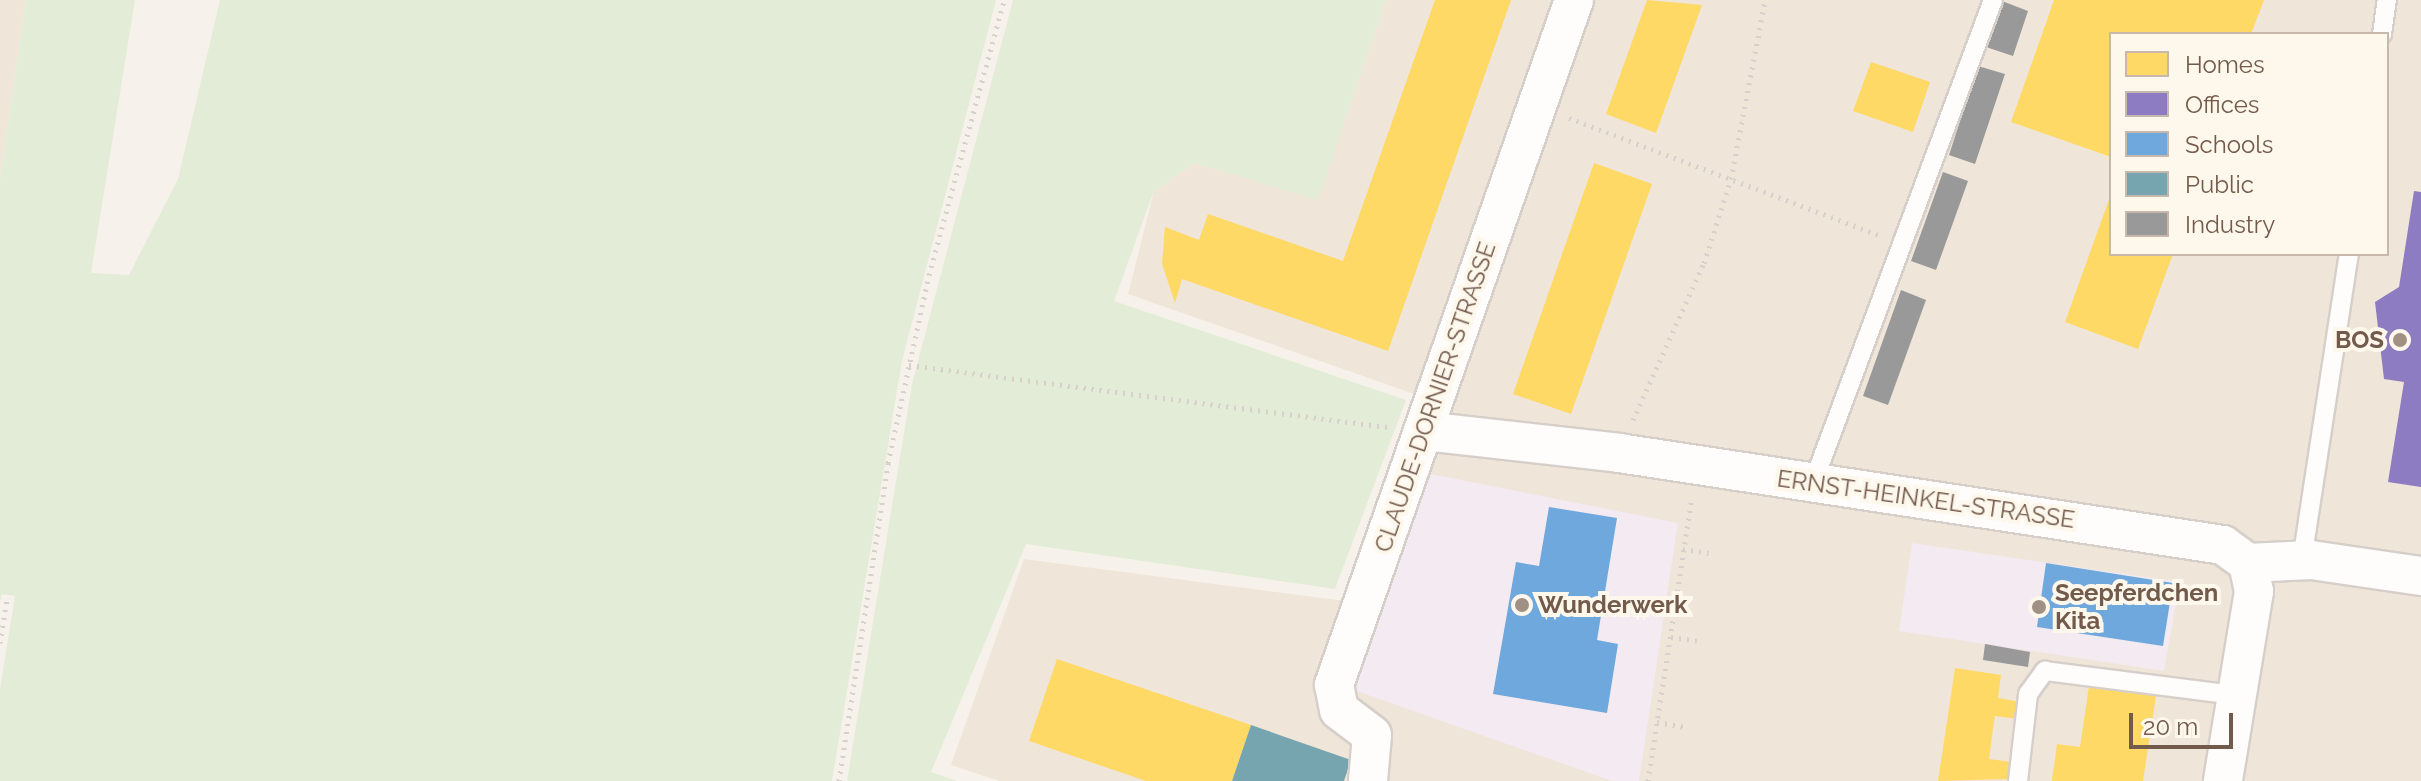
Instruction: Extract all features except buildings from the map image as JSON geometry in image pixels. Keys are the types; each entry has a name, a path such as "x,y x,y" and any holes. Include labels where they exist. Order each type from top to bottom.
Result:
{"street":[{"name":"CLAUDE-DORNIER-STRASSE","path":"1368,781 1372,735 1339,710 1334,685 1574,0"},
{"name":"ERNST-HEINKEL-STRASSE","path":"1424,431 1698,464 2210,542 2248,563"},
{"path":"2223,781 2254,591 2248,563 2302,560 2421,576"}],"lane":[{"path":"1813,483 1905,245 1993,0"},
{"path":"2382,32 2387,0"},
{"path":"2302,560 2349,256"},
{"path":"2018,781 2028,694 2045,671 2236,695"}],"path":[{"path":"839,781 870,564 909,365 1004,0"},
{"path":"1619,453 1704,263 1731,179 1765,0"},
{"path":"1538,107 1905,245"},
{"path":"909,365 1424,431"},
{"path":"1648,781 1698,464"},
{"path":"1683,549 1709,553"},
{"path":"0,643 7,599"},
{"path":"1671,637 1698,641"},
{"path":"1657,722 1684,727"}],"shaded area":[{"path":"0,0 26,0 0,179"},
{"path":"1386,0 2421,0 2421,781 999,781 951,765 1024,559 1345,601 1420,396 1128,294 1154,191 1194,163 1318,199"},
{"name":"Wunderwerk","path":"1426,473 1678,523 1639,781 1612,781 1348,688"},
{"name":"Seepferdchen Kita","path":"1912,543 2180,582 2164,671 1899,631"}],"green space":[{"path":"26,0 135,0 91,273 129,275 178,179 220,0 996,0 902,361 832,781 0,781 0,689 15,596 2,594 0,602 0,179"},
{"path":"1013,0 1386,0 1318,200 1194,163 1154,191 1114,301 1406,400 1335,589 1026,544 931,772 958,781 847,781 912,384"}],"place":[{"name":"BOS","path":"2400,340"},
{"name":"Wunderwerk","path":"1522,605"},
{"name":"Seepferdchen Kita","path":"2039,607"}]}
